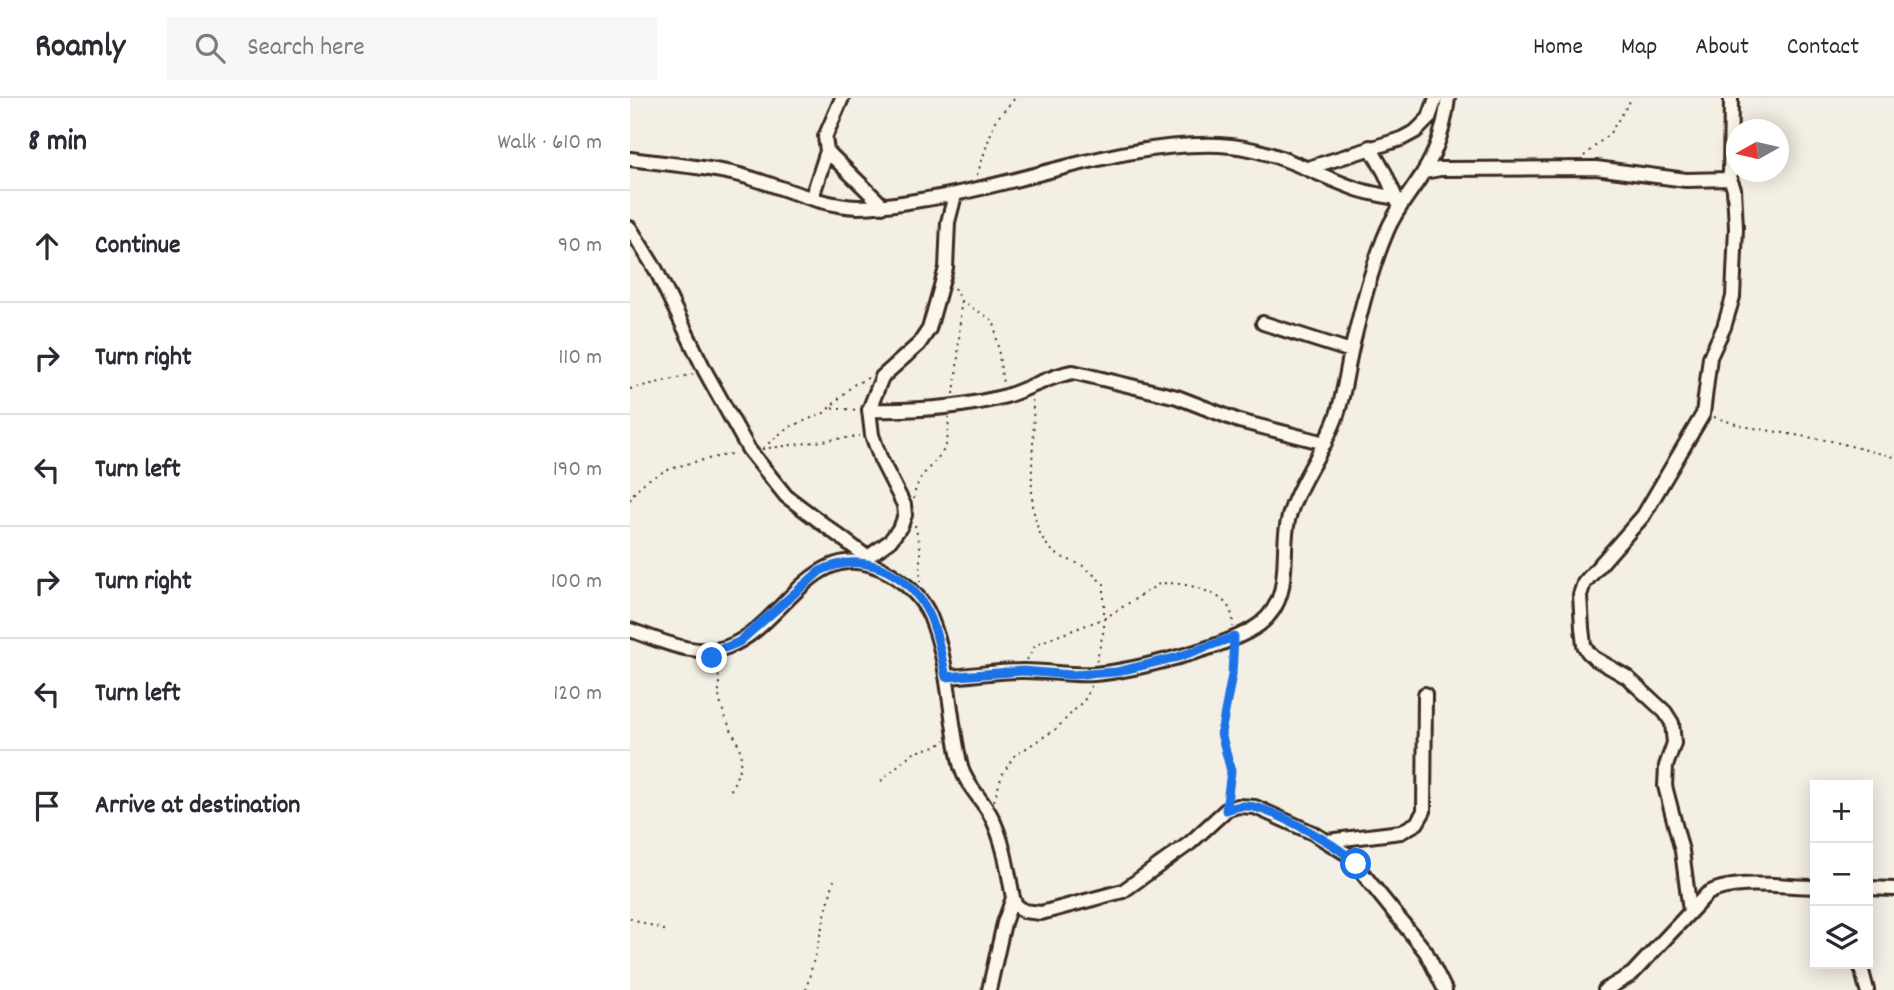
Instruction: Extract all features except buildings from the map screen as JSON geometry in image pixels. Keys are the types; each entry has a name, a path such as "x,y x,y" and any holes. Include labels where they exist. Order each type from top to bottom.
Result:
{"street":[{"path":"812,197 827,152 825,137 842,98"},
{"path":"1308,168 1401,139 1416,131 1429,118 1436,98"},
{"path":"946,677 1023,671 1093,674 1116,672 1178,657 1234,637 1261,623 1277,605 1282,595 1285,535 1291,510 1337,414 1351,351 1397,202 1424,172 1435,149 1448,98"},
{"path":"1731,98 1731,119"},
{"path":"630,159 739,175 855,207 883,206 970,192 1120,153 1166,146 1220,145 1282,157 1356,189 1397,202"},
{"path":"1370,148 1385,173 1397,202"},
{"path":"827,152 883,206"},
{"path":"1424,172 1440,169 1595,168 1686,180 1726,179"},
{"path":"1690,911 1682,851 1665,786 1666,766 1674,743 1672,723 1665,712 1627,677 1588,652 1581,628 1580,595 1584,583 1643,516 1703,414 1710,357 1724,327 1733,297 1736,228 1731,182"},
{"path":"630,630 704,652 727,647 739,642 820,571 834,565 864,559 890,541 901,526 905,515 904,505 881,460 872,435 869,410 882,377 919,344 929,328 946,268 948,222 955,195"},
{"path":"630,228 656,270 705,371 749,450 786,496 864,559 901,580 919,597 930,616 946,677 964,776 988,811 1000,840 1016,905 1028,912"},
{"path":"1263,323 1351,351"},
{"path":"869,410 950,407 1004,396 1031,388 1056,375 1073,372 1177,397 1239,421 1325,443"},
{"path":"1327,841 1401,832 1418,823 1424,811 1425,694"},
{"path":"1005,920 1010,916 1055,910 1124,891 1190,843 1226,810 1238,806 1255,807 1327,841 1347,854 1426,952 1445,990"},
{"path":"1605,990 1632,974 1707,894 1718,888 1810,887"},
{"path":"1873,888 1894,889"},
{"path":"989,990 1005,920 1013,898"},
{"path":"1861,969 1867,990"}],"path":[{"path":"970,192 995,121 1015,98"},
{"path":"1570,168 1610,133 1633,98"},
{"path":"914,508 915,488 929,466 945,449 958,358 961,301 946,268"},
{"path":"961,301 991,319 995,326 1004,396"},
{"path":"630,389 705,371"},
{"path":"872,435 761,449 787,428 824,413 853,385 870,377 882,377"},
{"path":"988,811 994,802 1002,775 1014,756 1056,729 1086,698 1105,618 1104,584 1084,567 1054,552 1034,521 1031,486 1035,430 1031,388"},
{"path":"831,408 869,410"},
{"path":"1703,414 1742,426 1831,441 1894,457"},
{"path":"630,500 635,490 659,473 749,450"},
{"path":"913,518 920,547 919,597"},
{"path":"1023,671 1036,644 1105,618 1159,584 1167,582 1191,586 1220,597 1229,607 1234,637 1232,675 1221,733 1231,771 1226,810"},
{"path":"704,652 712,658 720,673 719,703 739,744 740,771 729,794"},
{"path":"881,781 911,754 941,744 954,728"},
{"path":"806,990 834,880"},
{"path":"630,918 667,931"}],"route":[{"path":"712,658 704,652 739,642 820,571 850,562 861,562 885,570 901,580 919,597 930,616 946,677 998,671 1072,675 1116,672 1178,657 1234,637 1232,675 1221,733 1231,771 1226,810 1238,806 1255,807 1313,833 1347,854 1356,864"}]}
